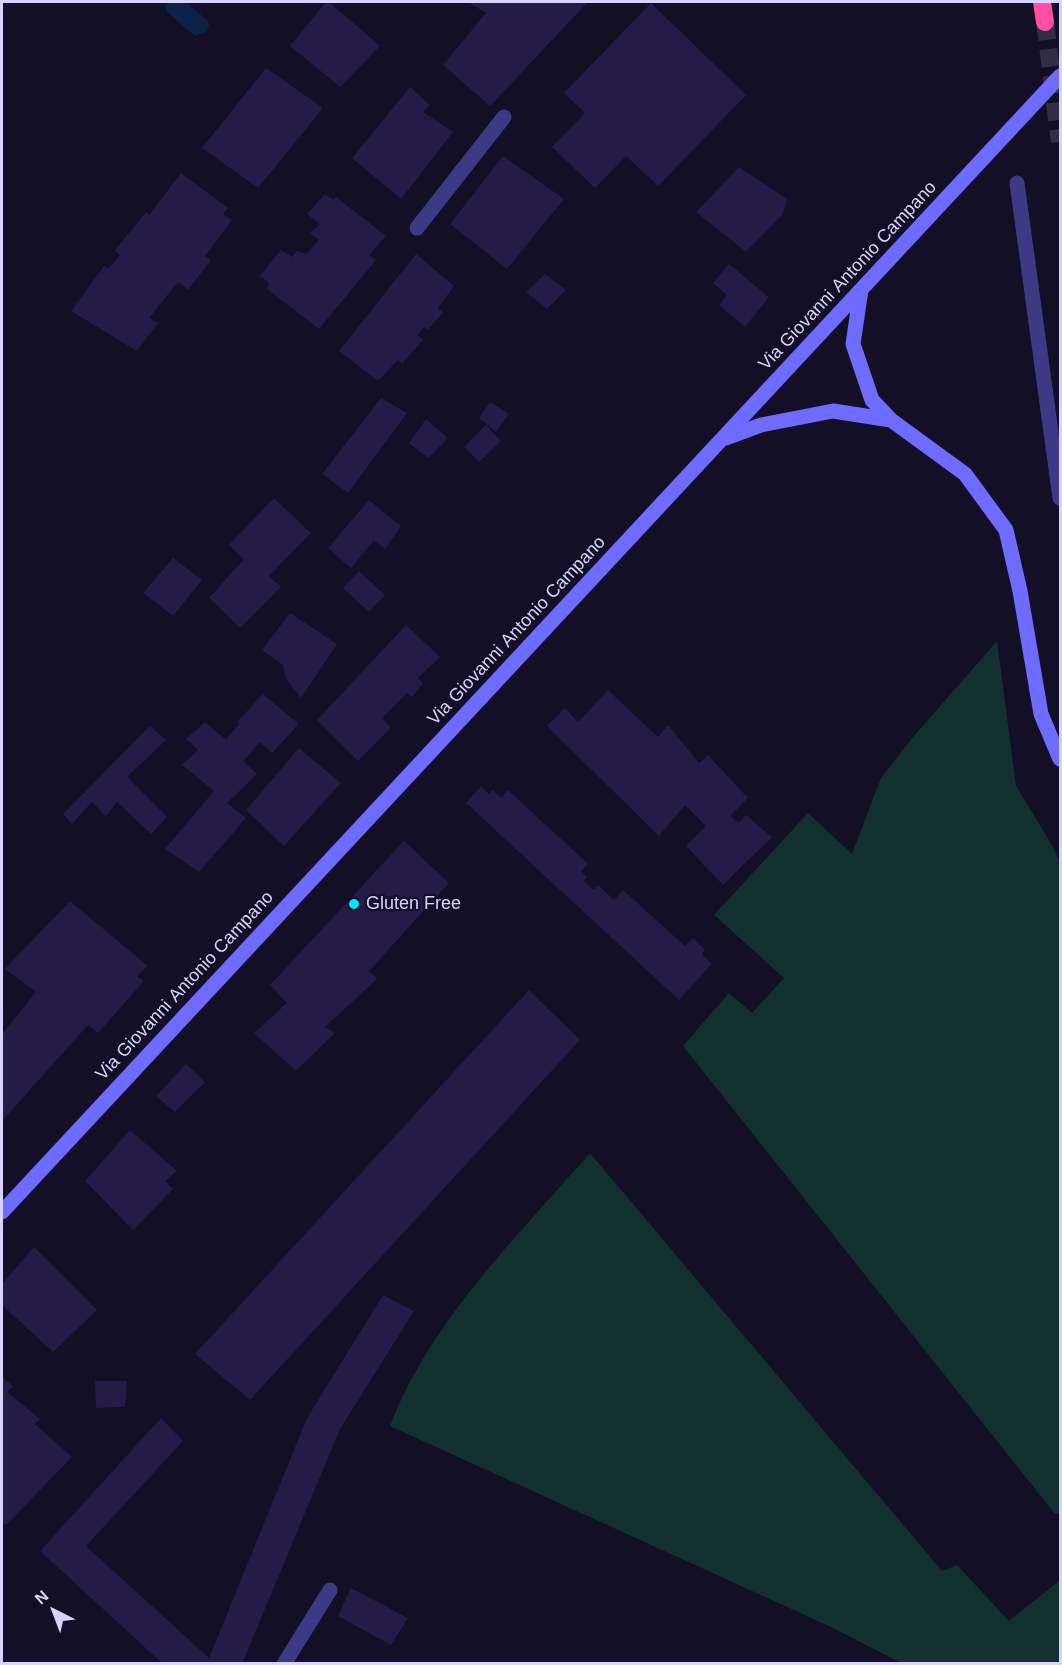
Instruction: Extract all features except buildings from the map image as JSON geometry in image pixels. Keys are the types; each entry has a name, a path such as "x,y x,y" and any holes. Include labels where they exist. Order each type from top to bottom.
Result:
{"highway":[{"path":"1042,2 1045,22"}],"main road":[{"name":"Via Giovanni Antonio Campano","path":"2,1212 1060,76"},
{"path":"861,290 854,344 872,400 891,420 965,474 1006,530 1020,591 1041,714 1060,759"},
{"path":"723,439 761,425 833,411 891,420"}],"street":[{"path":"417,228 504,117"},
{"path":"1017,183 1060,498"},
{"path":"284,1664 330,1590"}],"green space":[{"path":"997,641 1016,786 1060,862 1060,1513 1055,1514 683,1046 729,993 752,1013 784,978 714,915 808,813 852,854 881,778 914,736"},
{"path":"590,1153 942,1571 957,1565 1009,1621 1060,1580 1060,1663 901,1663 831,1627 390,1426 407,1387 428,1350 452,1315 505,1248"}],"water":[{"path":"168,2 186,2 208,21 209,26 206,32 195,36 167,12 165,7"}],"tunnel":[{"path":"1045,22 1060,142"}],"place":[{"name":"Gluten Free","path":"354,904"}]}
